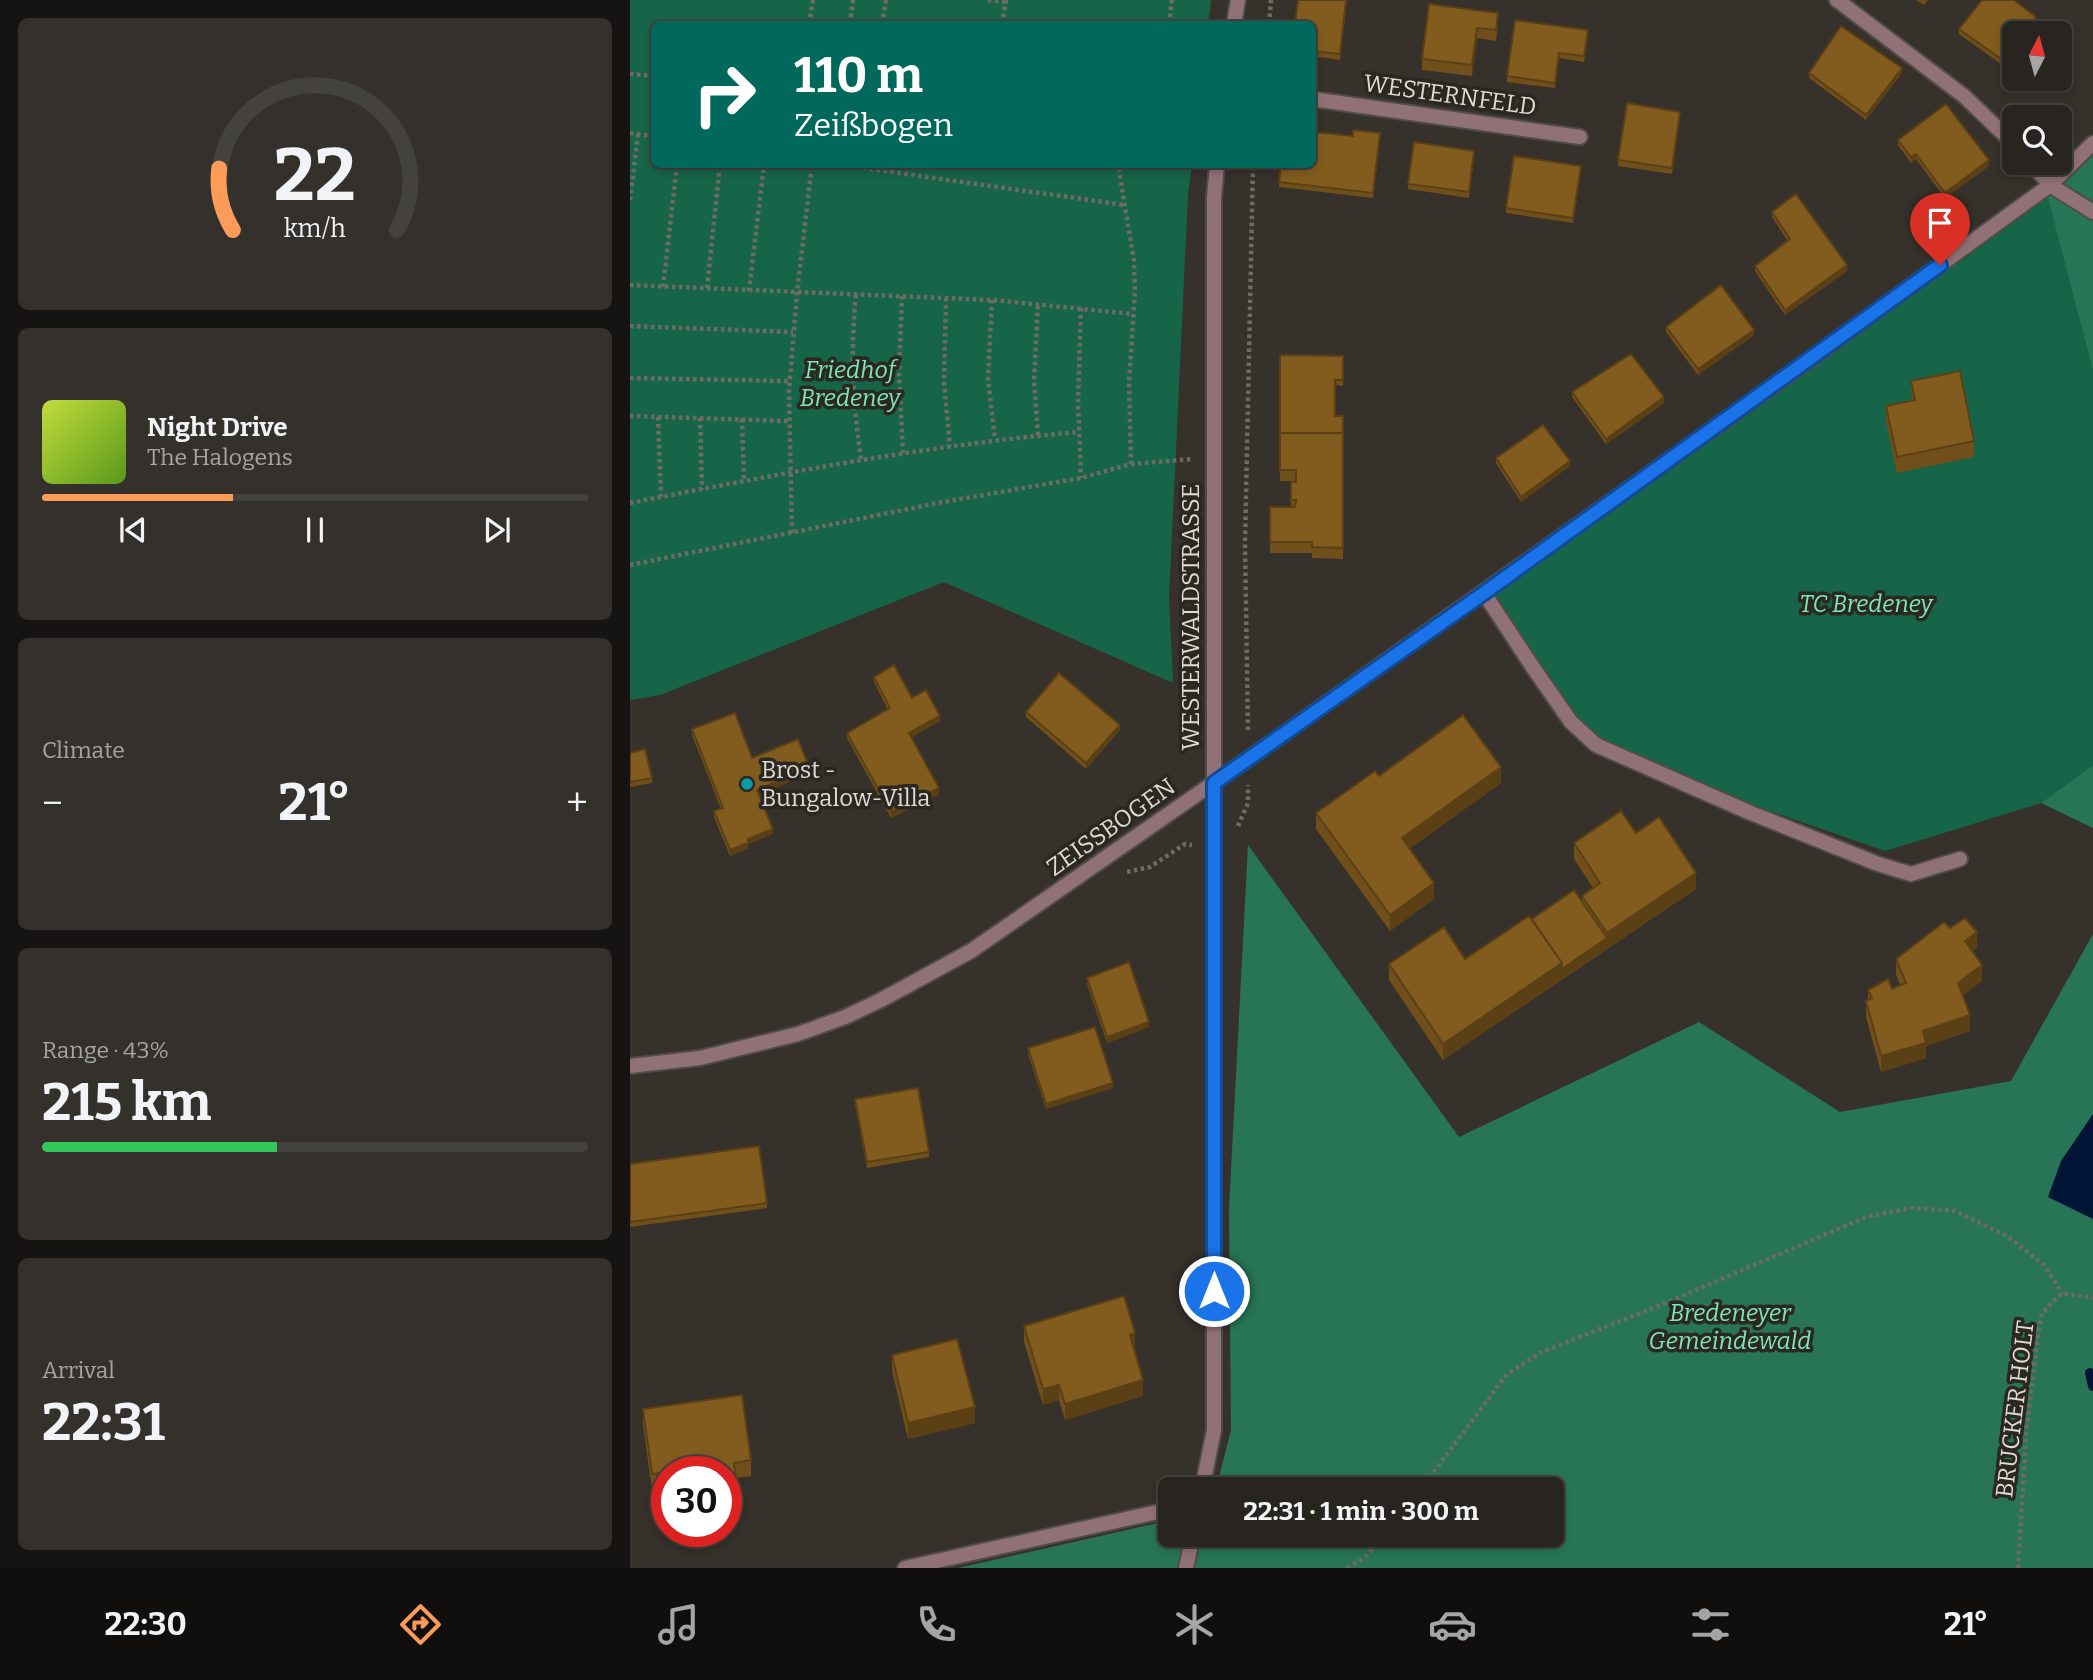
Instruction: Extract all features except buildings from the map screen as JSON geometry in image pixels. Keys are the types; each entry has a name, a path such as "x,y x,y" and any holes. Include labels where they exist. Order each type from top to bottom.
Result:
{"street":[{"path":"1234,21 1238,0"},
{"path":"1837,0 1964,96 2002,132"},
{"name":"WESTERNFELD","path":"1316,100 1580,137"},
{"name":"ZEISSBOGEN","path":"630,1066 700,1058 777,1040 845,1017 971,951 1484,593 2050,185 2093,143"},
{"name":"WESTERWALDSTRASSE","path":"1204,1477 1214,1430 1214,198 1217,168"},
{"path":"2041,175 2050,185 2093,212"},
{"path":"1484,593 1571,722 1595,745 1751,813 1878,864 1911,874 1960,859"},
{"path":"905,1568 1158,1512"},
{"path":"1186,1568 1190,1547"}],"path":[{"path":"810,21 813,0"},
{"path":"850,21 853,0"},
{"path":"883,21 886,0"},
{"path":"988,0 1006,1 1003,21"},
{"path":"1169,21 1172,0"},
{"path":"1269,21 1271,0"},
{"path":"630,74 651,76"},
{"path":"630,133 651,136"},
{"path":"630,200 638,134"},
{"path":"663,286 677,168"},
{"path":"707,289 720,168"},
{"path":"749,291 764,168"},
{"path":"792,533 789,381 812,168"},
{"path":"863,168 1126,205"},
{"path":"1119,168 1134,261 1135,291 1129,383 1131,464"},
{"path":"1248,729 1245,544 1253,168"},
{"path":"630,285 992,300 1133,314"},
{"path":"856,295 851,363 861,459"},
{"path":"902,296 899,373 903,453"},
{"path":"946,298 944,383 950,446"},
{"path":"992,300 988,379 995,439"},
{"path":"1038,303 1034,370 1038,436"},
{"path":"1081,308 1081,478"},
{"path":"630,326 793,332"},
{"path":"630,378 789,381"},
{"path":"630,416 788,421"},
{"path":"658,417 661,497"},
{"path":"700,418 702,489"},
{"path":"742,419 744,481"},
{"path":"630,503 861,459 995,439 1079,432"},
{"path":"630,565 1081,478 1131,464 1214,458"},
{"path":"1234,834 1248,803 1248,781"},
{"path":"1120,870 1126,872 1150,867 1185,844 1195,845"},
{"path":"1430,1477 1507,1374 1542,1352 1668,1302 1866,1217 1912,1208 1955,1211 2007,1236 2044,1265 2062,1293"},
{"name":"BRUCKER HOLT","path":"2018,1568 2026,1435 2042,1313 2062,1293 2093,1298"},
{"path":"1347,1568 1363,1559 1375,1547"}],"green space":[{"name":"Friedhof Bredeney","path":"630,0 1211,0 1208,21 651,21 651,168 1192,168 1188,195 1169,598 1173,683 944,582 660,695 630,700"},
{"path":"2093,147 2093,370 2046,191 2063,175 2072,175 2072,167"},
{"name":"TC Bredeney","path":"2046,191 2089,350 2093,354 2093,765 2041,803 1885,851 1741,801 1629,753 1601,738 1576,718 1493,593"},
{"path":"2093,765 2093,828 2041,803"},
{"name":"Bredeneyer Gemeindewald","path":"1248,845 1459,1137 1699,1022 1840,1112 2011,1081 2093,934 2093,1568 958,1568 1158,1523 1158,1547 1564,1547 1564,1477 1219,1477 1231,1430 1229,1208"}],"water":[{"path":"2093,1114 2093,1219 2048,1197 2061,1161"}],"waterway":[{"path":"2090,1373 2093,1386"}],"place":[{"name":"Brost - Bungalow-Villa","path":"747,784"}],"route":[{"path":"1214,1291 1214,783 1484,593 1940,265"}]}
